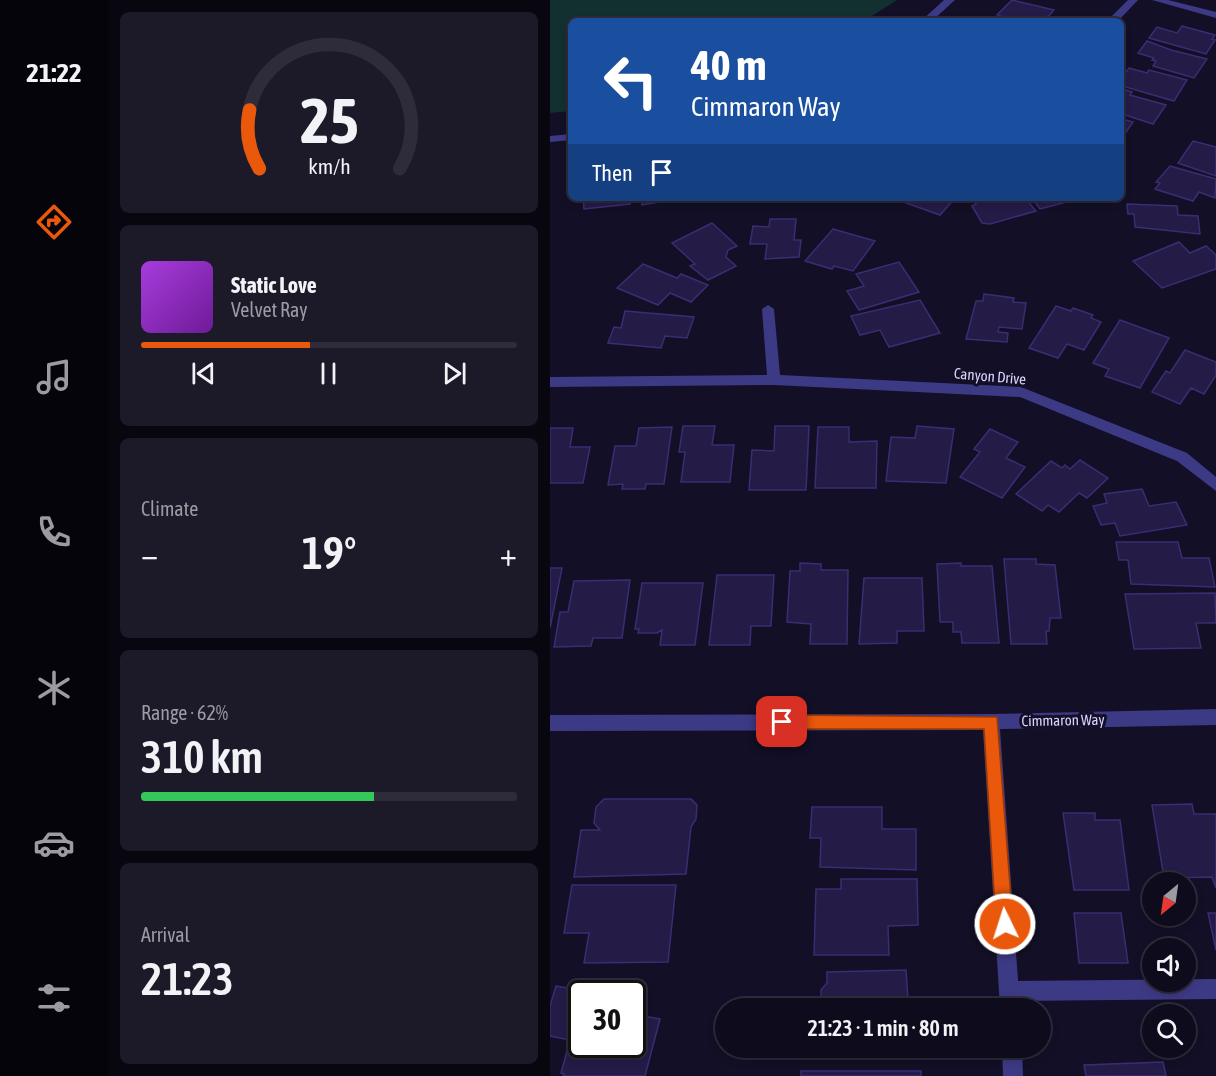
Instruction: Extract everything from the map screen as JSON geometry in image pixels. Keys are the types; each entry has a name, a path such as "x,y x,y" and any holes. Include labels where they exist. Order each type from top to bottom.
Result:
{"street":[{"path":"929,18 950,0"},
{"path":"1115,18 1133,0"},
{"path":"1157,0 1216,15"},
{"path":"550,139 568,137"},
{"path":"768,309 774,380"},
{"name":"Canyon Drive","path":"550,382 774,380 1021,392 1182,456 1216,486"},
{"name":"Cimmaron Way","path":"550,723 991,722 1216,717"},
{"path":"991,722 1010,998"},
{"path":"1031,998 1216,989"},
{"path":"1012,1058 1013,1076"}],"green space":[{"path":"550,0 897,0 869,18 568,18 568,111 550,113"}],"building":[{"path":"1012,0 1054,10 1048,17 1052,18 1008,18 997,15"},
{"path":"1182,26 1215,35 1212,39 1215,40 1206,54 1149,38 1157,27 1177,33"},
{"path":"1147,41 1207,59 1194,78 1153,66 1156,61 1152,60 1154,58 1138,53"},
{"path":"1129,68 1147,73 1149,70 1187,80 1174,101 1124,87 1124,74"},
{"path":"1124,90 1132,92 1130,95 1166,105 1153,124 1124,115"},
{"path":"1124,120 1133,122 1124,135"},
{"path":"1193,141 1216,147 1216,176 1178,163"},
{"path":"1170,166 1216,179 1215,198 1199,192 1193,201 1155,189 1160,183 1156,182"},
{"path":"583,201 630,201 630,204 584,209"},
{"path":"641,201 665,201 642,205"},
{"path":"908,201 952,201 940,215 906,203"},
{"path":"974,201 1028,201 1036,211 990,224 982,223 972,206 976,204"},
{"path":"1034,201 1070,201 1040,209"},
{"path":"1127,204 1177,206 1178,215 1198,216 1200,234 1135,227 1134,214 1128,214"},
{"path":"770,219 796,219 794,240 801,240 799,257 765,259 767,244 750,244 753,226 769,227"},
{"path":"712,223 737,246 728,250 726,257 736,266 708,280 690,266 695,264 672,243"},
{"path":"833,229 875,241 853,271 834,266 832,269 805,261"},
{"path":"1179,242 1190,253 1206,246 1216,255 1216,269 1162,288 1133,261"},
{"path":"899,262 919,292 859,310 847,291 864,286 856,274"},
{"path":"643,264 677,278 681,274 708,285 691,302 670,293 658,305 617,288"},
{"path":"984,294 1014,298 1013,302 1026,303 1022,329 999,327 998,332 1008,333 1007,342 966,339 976,301 983,301"},
{"path":"920,300 940,333 889,347 880,330 860,335 851,316"},
{"path":"1056,306 1071,311 1073,308 1093,315 1091,318 1101,322 1084,350 1067,344 1058,358 1029,348"},
{"path":"625,311 694,317 687,338 665,336 661,348 608,343 614,327 621,328"},
{"path":"1120,320 1169,338 1140,388 1105,376 1109,369 1093,363"},
{"path":"1185,350 1216,362 1216,375 1204,394 1191,388 1180,404 1152,392 1166,371 1170,373"},
{"path":"683,426 715,426 712,445 734,445 730,482 681,482 685,452 679,452"},
{"path":"775,426 809,426 806,490 749,490 752,450 774,451"},
{"path":"917,426 954,429 946,483 886,481 891,437 915,438"},
{"path":"672,427 664,484 646,484 645,489 622,489 623,484 608,485 615,446 636,446 639,428"},
{"path":"818,427 849,427 849,442 877,441 876,488 815,488"},
{"path":"550,428 573,428 570,447 590,447 583,483 550,483"},
{"path":"990,429 1018,442 1006,458 1025,467 1002,498 960,477 980,452 974,449"},
{"path":"1080,460 1108,478 1087,498 1079,493 1059,512 1048,505 1042,511 1016,494 1051,461 1062,468 1065,465 1070,469"},
{"path":"1142,489 1149,506 1176,502 1187,525 1120,536 1115,523 1101,525 1093,506 1107,503 1104,494"},
{"path":"1116,542 1178,542 1182,558 1209,558 1215,587 1131,584 1128,560 1119,560"},
{"path":"1004,559 1036,559 1036,564 1055,565 1061,618 1050,618 1049,631 1046,631 1047,644 1011,644"},
{"path":"800,563 821,564 821,570 848,570 847,644 810,644 811,624 787,622 790,571 800,571"},
{"path":"961,563 961,566 992,566 999,643 962,643 961,632 953,632 953,622 940,622 937,564"},
{"path":"550,568 562,568 550,628"},
{"path":"717,575 774,575 771,626 751,626 750,645 709,645"},
{"path":"864,578 922,578 924,631 897,631 897,643 859,644"},
{"path":"630,580 622,638 593,638 591,646 554,647 560,612 568,612 574,581"},
{"path":"642,583 703,583 695,645 660,645 662,630 657,633 638,633 639,629 635,629"},
{"path":"1215,593 1216,623 1196,623 1201,648 1134,649 1125,594"},
{"path":"604,799 691,799 697,805 696,819 691,827 686,874 574,877 581,830 600,830 594,823 596,807"},
{"path":"1192,804 1194,814 1216,814 1216,888 1212,877 1196,877 1196,872 1163,872 1152,805"},
{"path":"812,807 882,807 882,829 916,829 916,870 820,867 821,838 810,838"},
{"path":"1063,813 1095,813 1095,820 1120,820 1129,890 1074,890"},
{"path":"841,879 917,879 918,925 888,926 889,955 814,955 816,889 841,889"},
{"path":"572,885 676,885 668,962 584,963 589,933 564,933"},
{"path":"1074,913 1121,913 1128,963 1079,963"},
{"path":"1208,913 1216,913 1216,950"},
{"path":"906,970 908,998 821,998 821,990 827,983 827,972"},
{"path":"556,986 568,988 568,1040 550,1036 550,1006"},
{"path":"646,1016 660,1019 645,1076 563,1076 564,1074 561,1073 568,1047 568,1058 646,1058"},
{"path":"1163,1062 1166,1076 1086,1076 1084,1065"},
{"path":"801,1071 921,1071 921,1076 801,1076"}],"route":[{"path":"782,722 991,722 1005,924"}]}
